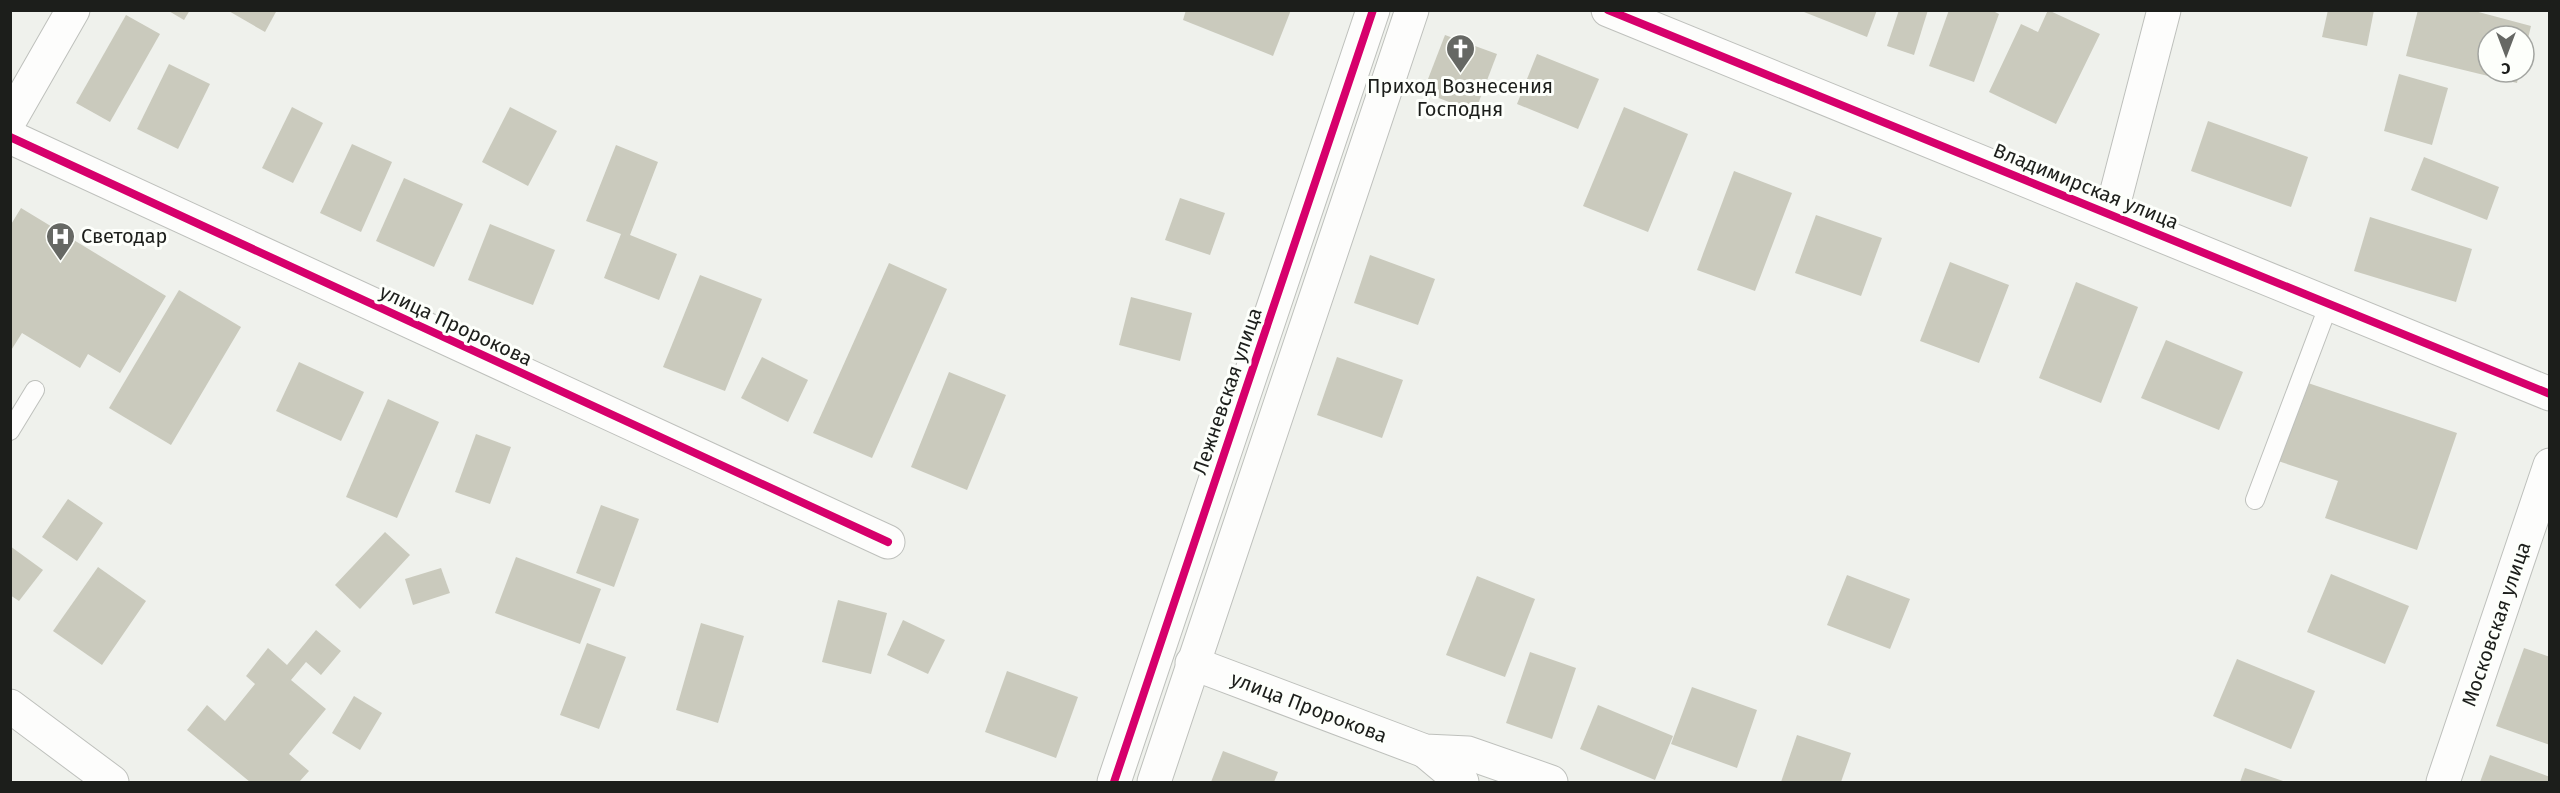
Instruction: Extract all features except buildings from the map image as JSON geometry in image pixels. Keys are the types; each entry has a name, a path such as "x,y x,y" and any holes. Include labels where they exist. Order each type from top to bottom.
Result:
{"main road":[{"path":"10,120 73,10"},
{"name":"Лежневская улица","path":"1114,783 1373,10"},
{"path":"1154,783 1192,663 1412,10"},
{"name":"Владимирская улица","path":"1608,10 2550,394"},
{"path":"2111,214 2164,10"},
{"name":"улица Пророкова","path":"10,137 888,542"},
{"name":"Московская улица","path":"2443,783 2550,465"},
{"name":"улица Пророкова","path":"1192,663 1425,751 1468,753 1551,783"},
{"path":"10,706 112,783"},
{"name":"улица Пророкова","path":"1425,751 1462,783"}],"lane":[{"path":"2255,500 2329,304"},
{"path":"10,431 35,390"}],"cycle path":[{"path":"1114,782 1373,10"},
{"path":"1608,10 2550,394"},
{"path":"10,137 888,542"}],"place":[{"name":"Приход Вознесения Господня","path":"1460,74"},
{"name":"Светодар","path":"60,262"}]}
